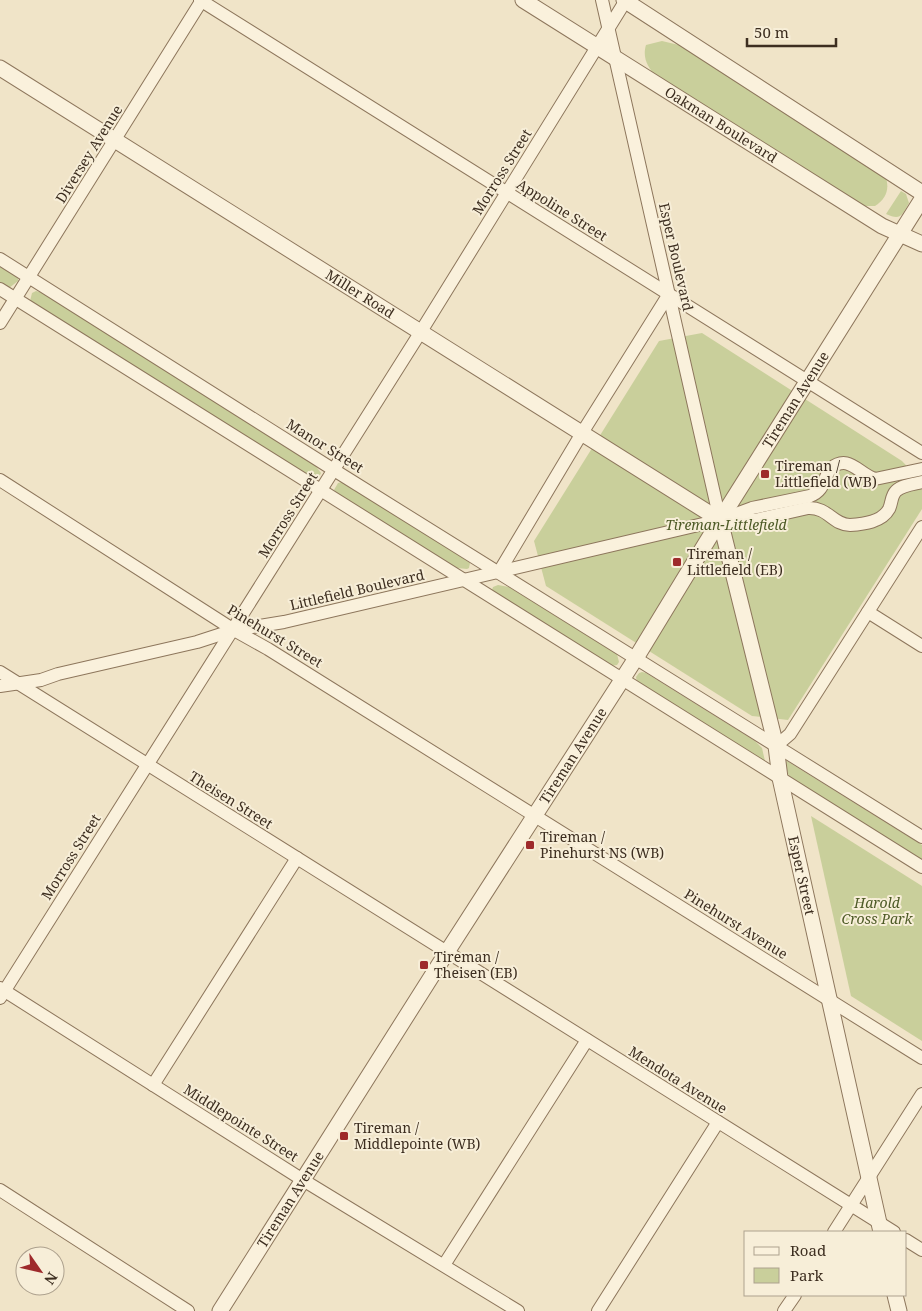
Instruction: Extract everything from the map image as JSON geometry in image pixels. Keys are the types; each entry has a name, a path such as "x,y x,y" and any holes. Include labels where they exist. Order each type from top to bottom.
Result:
{"street":[{"name":"Diversey Avenue","path":"0,323 201,0"},
{"name":"Appoline Street","path":"201,0 922,453"},
{"name":"Oakman Boulevard","path":"523,0 882,226 922,244"},
{"name":"Esper Boulevard","path":"602,0 720,520"},
{"name":"Morross Street","path":"1,992 234,630 507,194 625,0"},
{"path":"625,0 922,194"},
{"name":"Miller Road","path":"0,68 720,520"},
{"name":"Tireman Avenue","path":"220,1311 636,658 720,520 922,199"},
{"name":"Manor Street","path":"0,258 334,470 922,837"},
{"path":"0,289 922,867"},
{"path":"499,572 582,433 669,294"},
{"path":"720,520 752,508 814,494 824,485 830,469 839,464 853,465 869,477 875,479 922,468"},
{"name":"Pinehurst Street","path":"0,480 234,630 276,654 535,816"},
{"path":"720,520 755,520 808,508 823,510 837,521 850,525 878,520 886,514 897,490 922,482"},
{"name":"Littlefield Boulevard","path":"0,686 41,680 58,674 197,642 234,630 284,622 720,520"},
{"name":"Esper Street","path":"720,520 776,746 780,778 880,1228"},
{"path":"776,746 790,734 922,526"},
{"path":"868,612 922,646"},
{"name":"Theisen Street","path":"0,672 447,952"},
{"name":"Pinehurst Avenue","path":"535,816 922,1058"},
{"path":"153,1085 297,858"},
{"name":"Mendota Avenue","path":"447,952 851,1206 880,1228"},
{"name":"Middlepointe Street","path":"1,992 518,1311"},
{"path":"444,1265 586,1040"},
{"path":"835,1231 922,1094"},
{"path":"598,1311 718,1122"},
{"path":"0,1190 188,1311"},
{"path":"907,1241 922,1250"},
{"path":"784,1311 794,1296"},
{"path":"895,1296 899,1311"}],"green space":[{"path":"662,41 683,46 885,175 887,188 885,196 875,206 862,206 656,77 646,62 645,50 646,45"},
{"path":"901,191 906,194 909,203 905,211 898,217 886,214"},
{"path":"0,266 18,277 18,281 9,288 0,283"},
{"path":"36,291 43,293 315,465 321,473 319,477 316,479 309,477 30,301 32,293"},
{"name":"Tireman-Littlefield","path":"702,333 902,461 922,482 922,509 788,720 752,716 546,586 534,541 659,341"},
{"path":"342,482 462,557 470,563 469,568 457,568 338,495 334,490 338,483"},
{"path":"498,585 509,587 617,654 619,662 617,665 611,666 492,590 493,587"},
{"path":"642,672 755,741 762,748 765,761 637,683 636,677"},
{"path":"787,761 922,845 922,861 791,779 785,762"},
{"name":"Harold Cross Park","path":"811,816 922,886 922,1041 851,996"}],"place":[{"name":"Tireman / Littlefield (WB)","path":"765,474"},
{"name":"Tireman / Littlefield (EB)","path":"677,562"},
{"name":"Tireman / Pinehurst NS (WB)","path":"530,845"},
{"name":"Tireman / Theisen (EB)","path":"424,965"},
{"name":"Tireman / Middlepointe (WB)","path":"344,1136"}]}
